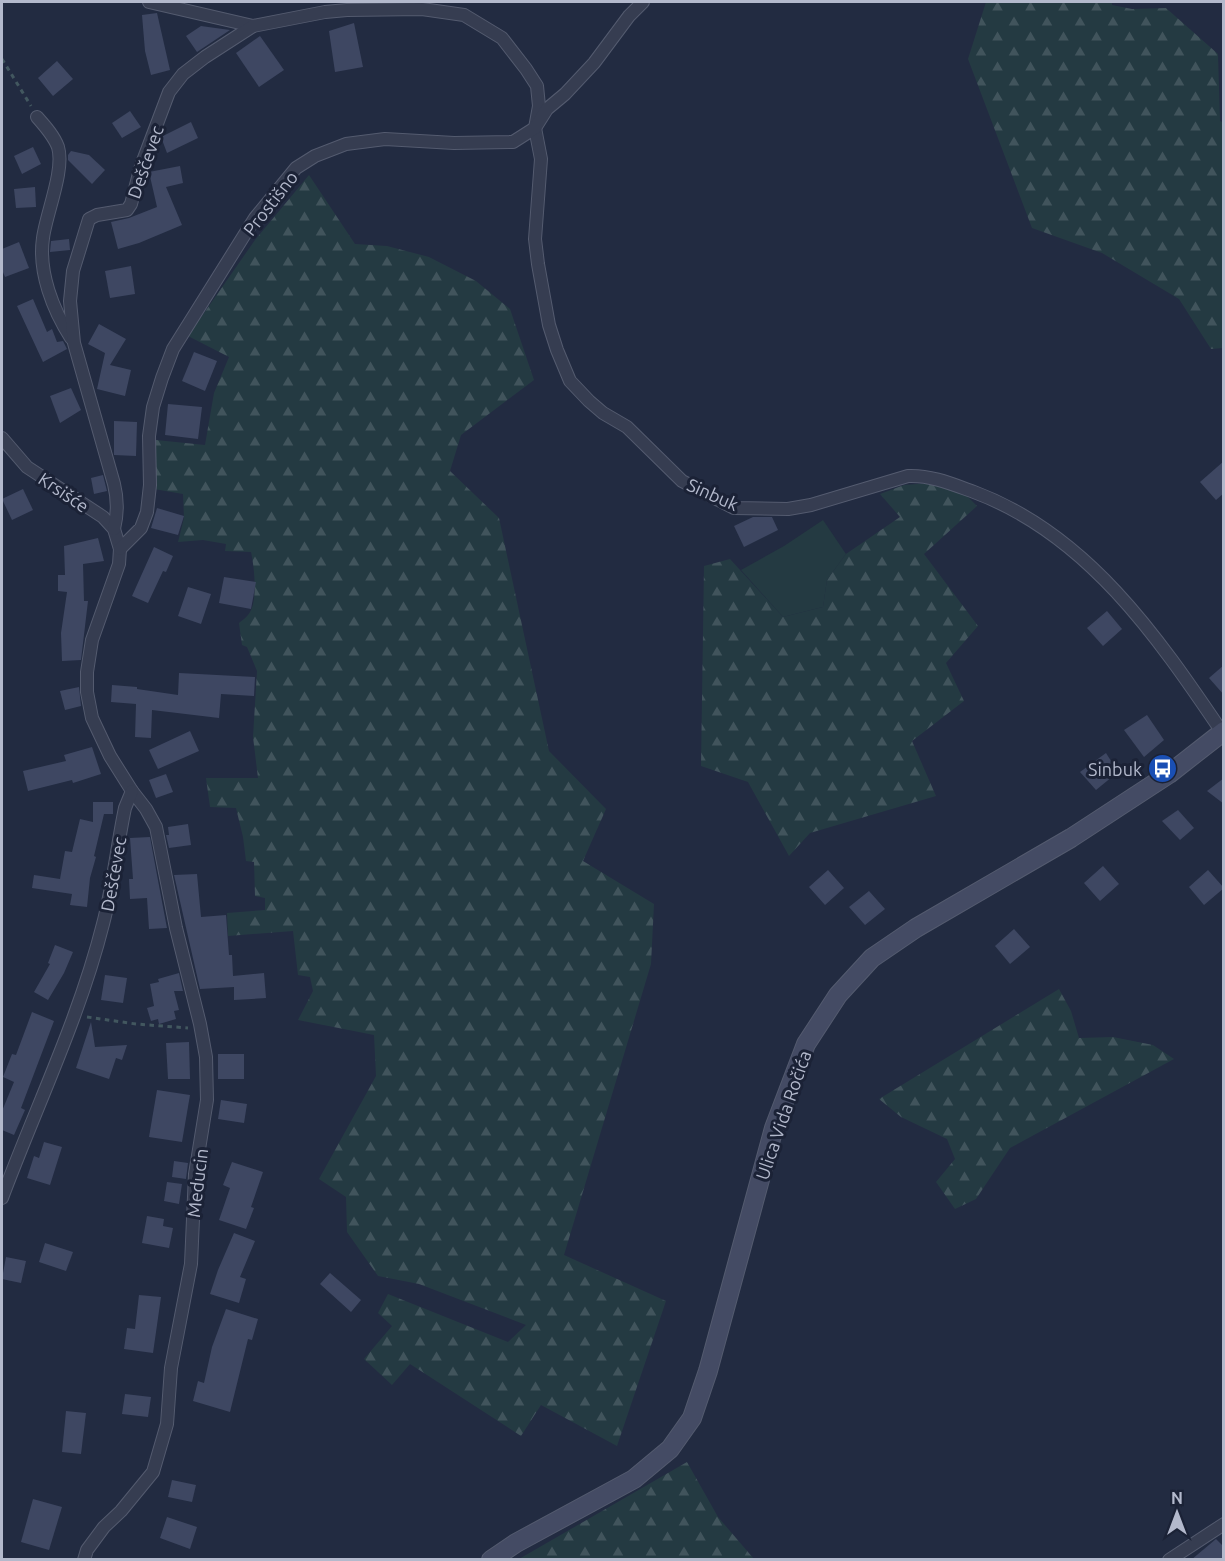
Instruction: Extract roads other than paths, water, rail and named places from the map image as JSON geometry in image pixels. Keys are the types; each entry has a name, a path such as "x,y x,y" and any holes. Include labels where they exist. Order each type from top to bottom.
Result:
{"main road":[{"name":"Ulica Vida Ročića","path":"491,1560 516,1543 634,1479 670,1449 692,1418 708,1371 774,1128 806,1044 838,995 872,958 916,928 1081,832 1169,774 1223,731"}],"street":[{"path":"149,2 253,26"},
{"name":"Prostišno","path":"120,549 141,528 147,512 150,485 149,436 153,407 173,349 255,218 296,168 315,156 346,144 385,139 454,143 513,142 535,129 548,109 594,63 629,16 643,2"},
{"name":"Sinbuk","path":"253,26 328,7 422,9 464,15 502,38 537,86 539,106 535,129 541,159 534,239 549,325 570,381 596,407 627,427 682,480 734,508 788,509 810,505 908,476 924,476 963,488 1014,509 1065,543 1126,601 1175,662 1223,731"},
{"name":"Deščevec","path":"114,529 117,498 114,484 74,343 70,301 74,271 89,219 97,215 127,210 131,204 141,166 169,92 183,74 253,26"},
{"name":"Deščevec","path":"38,117 59,148 59,170 43,239 43,268 54,305 74,343"},
{"name":"Krsišće","path":"2,438 27,466 103,517 114,529"},
{"path":"114,529 120,549 119,564 92,640 87,672 87,692 92,718 110,756 132,791"},
{"name":"Deščevec","path":"2,1198 55,1068 104,923 125,808 132,791"},
{"name":"Meducin","path":"84,1560 87,1550 104,1527 122,1511 153,1472 167,1424 171,1368 190,1264 195,1174 207,1100 206,1057 201,1029 176,928 156,827 132,791"},
{"path":"1169,1560 1224,1524"}],"place":[{"name":"Sinbuk","path":"1163,769"}]}
